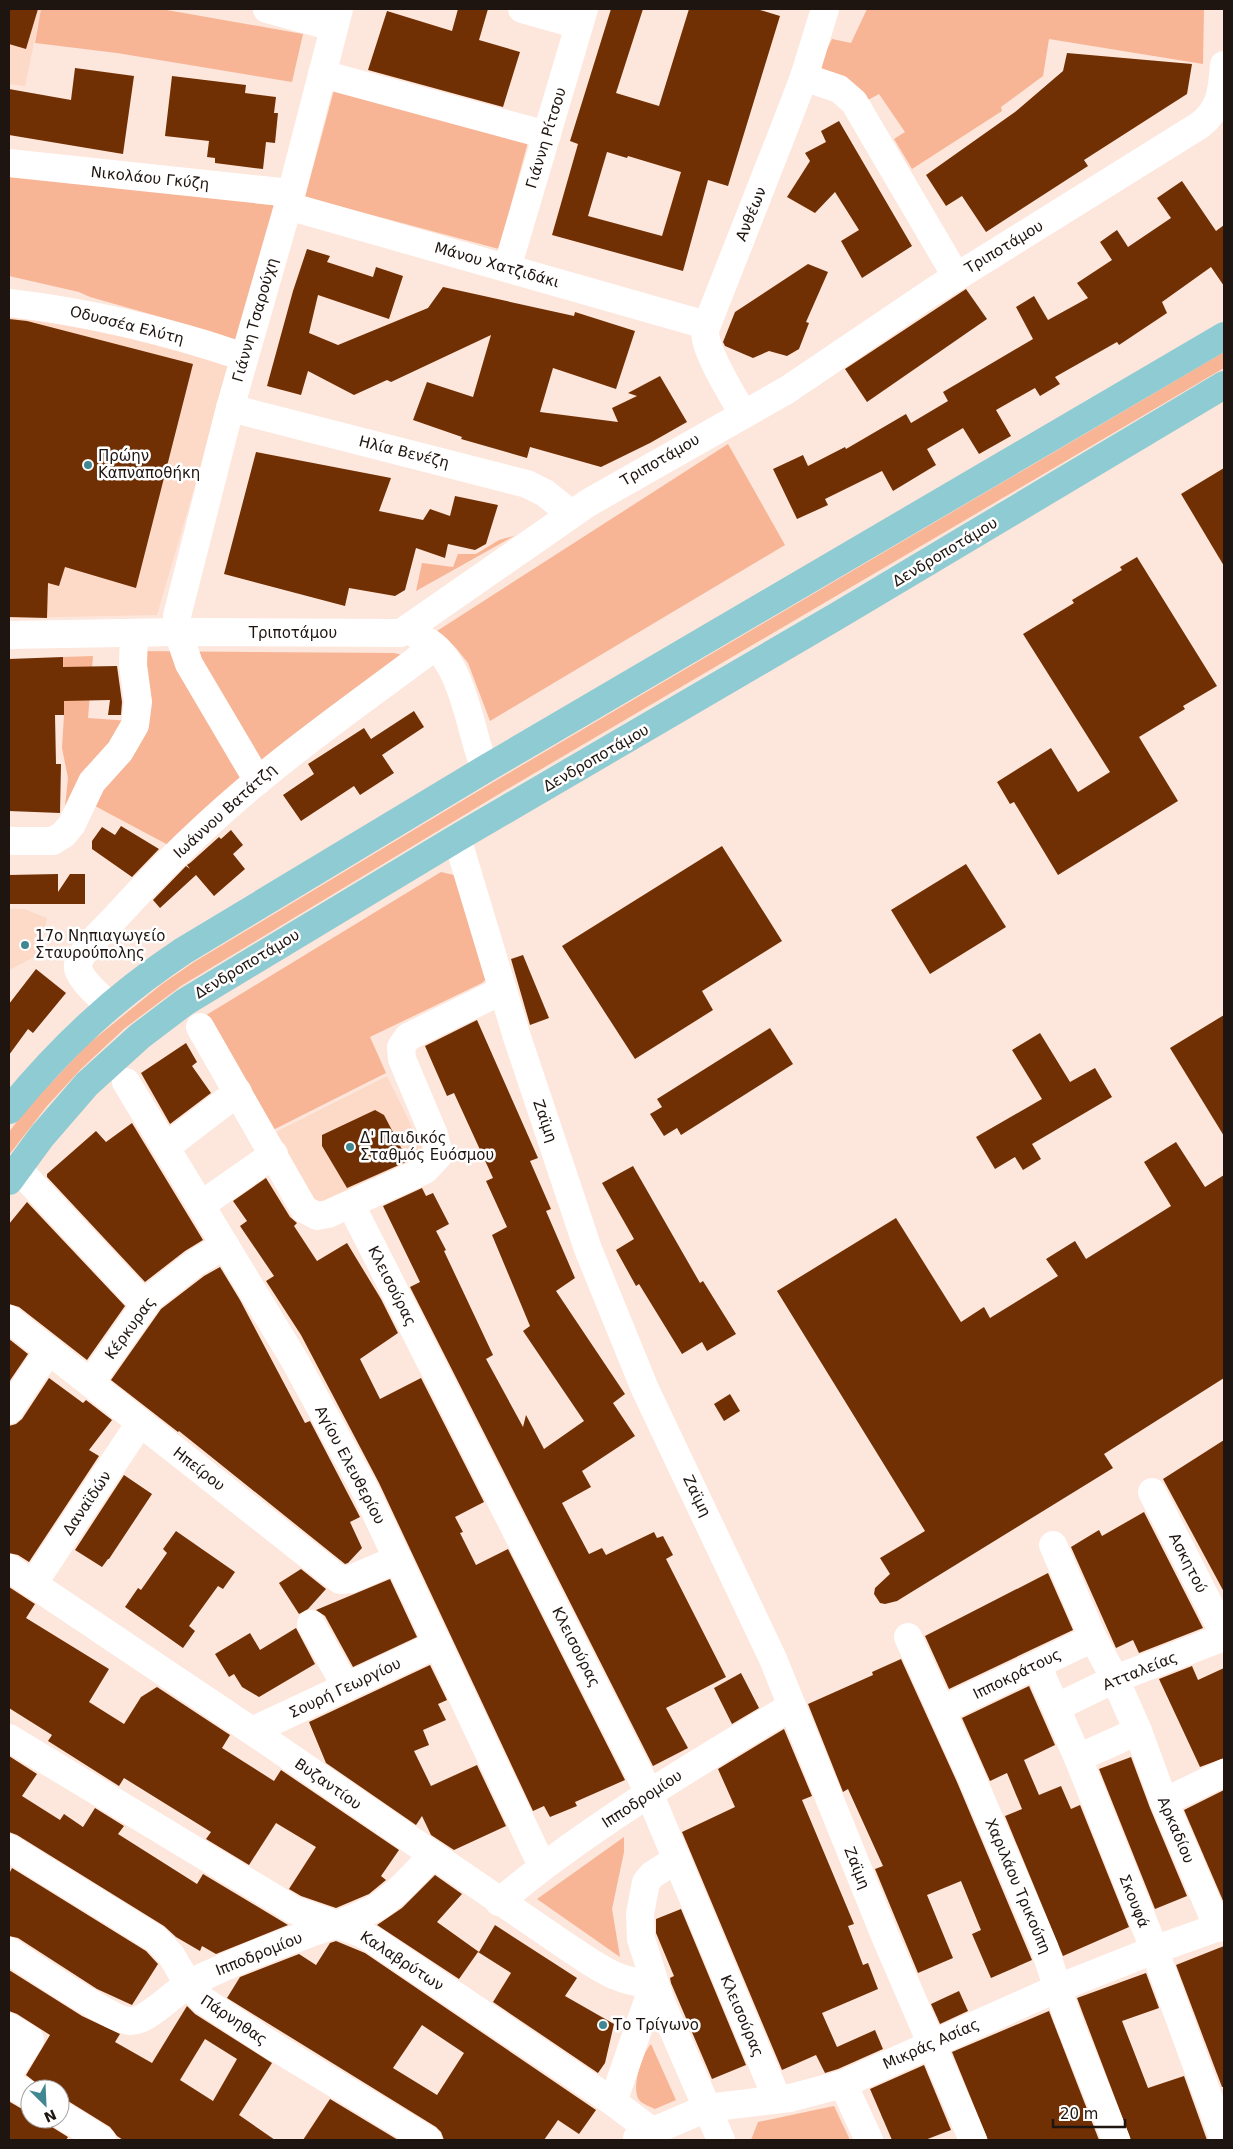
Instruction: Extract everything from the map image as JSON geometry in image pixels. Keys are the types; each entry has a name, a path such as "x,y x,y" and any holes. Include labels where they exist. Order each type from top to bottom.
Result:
{"main road":[{"path":"9,1110 52,1058 109,1006 146,976 234,919 485,769 1224,336"},
{"name":"Δενδροποτάμου","path":"13,1175 62,1111 87,1084 161,1019 224,977 457,838 837,616 1224,385"}],"street":[{"path":"267,9 336,18"},
{"path":"522,9 582,17"},
{"name":"Ανθέων","path":"743,414 708,348 704,332 804,76 825,9"},
{"name":"Γιάννη Ρίτσου","path":"507,268 582,17"},
{"name":"Γιάννη Τσαρούχη","path":"178,632 178,608 230,408 290,199 336,18"},
{"name":"Τριποτάμου","path":"9,635 178,632 401,633 571,514 618,484 787,390 956,276 1200,125 1209,118 1222,94 1224,65"},
{"path":"322,74 547,134"},
{"path":"804,76 839,90 854,102 956,276"},
{"name":"Νικολάου Γκύζη","path":"9,163 290,199"},
{"name":"Μάνου Χατζιδάκι","path":"290,199 507,268 706,325"},
{"name":"Οδυσσέα Ελύτη","path":"9,303 84,313 210,346 244,357"},
{"name":"Ηλία Βενέζη","path":"230,408 527,484 545,493 571,514"},
{"path":"178,632 191,668 258,781"},
{"path":"9,841 53,840 64,834 72,824 92,782 120,751 128,738 135,725 138,702 133,665 134,633"},
{"path":"401,633 423,640 434,647 443,658 465,696 485,769"},
{"name":"Ιωάννου Βατάτζη","path":"109,1006 80,973 78,965 82,956 131,900 176,854 258,781 434,647"},
{"name":"Ζαϊμη","path":"457,838 517,1037 592,1258 645,1389 761,1630 931,2044 973,2140"},
{"path":"200,1027 304,1209 317,1216 351,1205 425,1170 439,1155 434,1135 402,1059 401,1047 408,1037 502,990"},
{"name":"Αγίου Ελευθερίου","path":"126,1082 300,1370 365,1490 542,1866"},
{"path":"166,1147 238,1092"},
{"path":"201,1205 274,1154"},
{"path":"13,1175 144,1304"},
{"name":"Κλεισούρας","path":"351,1205 649,1793 777,2099"},
{"name":"Κέρκυρας","path":"90,1384 144,1304 195,1263 225,1245"},
{"name":"Ηπείρου","path":"9,1319 340,1580 351,1579 398,1559"},
{"path":"9,1410 49,1350"},
{"name":"Δαναϊδών","path":"33,1584 140,1423"},
{"name":"Ασκητού","path":"1152,1492 1224,1636"},
{"path":"1054,1545 1093,1638 1115,1679"},
{"name":"Βυζαντίου","path":"9,1568 252,1731 499,1902 617,1978 636,1983 654,1982"},
{"path":"311,1624 346,1688"},
{"name":"Ατταλείας","path":"1057,1707 1115,1679 1224,1636"},
{"name":"Χαριλάου Τρικούπη","path":"908,1638 942,1710 1044,1947 1068,2018 1116,2140"},
{"name":"Ιπποκράτους","path":"942,1710 1093,1638"},
{"name":"Σουρή Γεωργίου","path":"252,1731 438,1644"},
{"name":"Σκουφά","path":"1037,1665 1078,1758 1154,1950 1224,2140"},
{"name":"Αρκαδίου","path":"1115,1679 1138,1731 1164,1802 1221,1926"},
{"name":"Ιπποδρομίου","path":"499,1902 542,1866 649,1793 792,1706"},
{"path":"1078,1758 1138,1731"},
{"name":"Καλαβρύτων","path":"9,1738 286,1906 306,1916 336,1924 373,1940 613,2102 642,2136"},
{"path":"1164,1802 1224,1773"},
{"name":"Πάρνηθας","path":"9,1848 156,1939 171,1955 187,1984 199,1997 231,2019 428,2140"},
{"name":"Ιπποδρομίου","path":"9,1951 107,2012 126,2021 136,2021 150,2015 187,1984 377,1907 433,1856"},
{"path":"677,1859 649,1877 643,1893 640,1914 641,1939 669,2023 722,2140"},
{"name":"Μικράς Ασίας","path":"642,2136 707,2108 777,2099 822,2091 843,2084 1058,1988 1221,1926"},
{"path":"613,2102 654,1982"},
{"path":"9,2027 30,2040 9,2074"},
{"path":"9,2083 20,2090"},
{"path":"843,2084 869,2140"},
{"path":"70,2120 102,2140"}],"shaded area":[{"path":"9,9 41,9 25,86 9,84"},
{"path":"41,9 161,9 303,34 292,82 117,53 35,43"},
{"path":"867,9 1204,9 1203,64 1049,39 1043,76 1001,107 1002,111 912,169 894,139 905,132 879,94 868,100 823,76 819,65 832,39 851,43"},
{"path":"334,90 528,142 499,249 305,197"},
{"path":"9,170 276,201 236,340 90,297 79,292 9,276"},
{"name":"Πρώην Καπναποθήκη","path":"9,313 113,329 230,366 157,615 9,618"},
{"path":"1224,352 1224,368 504,791 181,986 125,1028 81,1069 47,1106 9,1155 9,1132 28,1107 87,1045 162,984 194,962 490,784"},
{"path":"728,444 785,545 490,721 468,663 456,648 437,631"},
{"path":"514,536 416,591 422,563 453,567 458,554 476,554 499,540"},
{"path":"134,651 394,653 402,655 172,847 95,806 64,816 68,778 62,748 64,715 63,657 93,656 88,718 130,721"},
{"path":"441,872 458,876 490,976 482,983 370,1037 386,1073 269,1132 203,1017"},
{"name":"17ο Νηπιαγωγείο Σταυρούπολης","path":"9,909 24,909 47,918 38,955 9,970"},
{"name":"Δ' Παιδικός Σταθμός Ευόσμου","path":"387,1076 428,1160 333,1207 308,1204 270,1135"},
{"path":"624,1837 624,1852 612,1909 620,1957 537,1899"},
{"path":"651,2044 676,2100 655,2109 641,2102 636,2090 638,2073 644,2055"},
{"path":"834,2106 850,2140 751,2140 758,2122"}],"building":[{"path":"9,9 38,9 26,49 9,44"},
{"path":"458,9 488,9 479,40 520,52 503,107 368,70 387,11 452,31"},
{"path":"611,9 643,9 616,93 659,106 689,9 757,9 780,16 728,186 708,180 683,271 552,235 578,144 570,141","holes":["607,152 627,158 628,156 681,172 662,236 588,216"]},
{"path":"1067,53 1192,64 1187,94 1084,160 1088,166 986,232 962,196 946,206 926,175 1015,112 1063,71"},
{"path":"75,68 134,76 123,154 9,135 9,89 71,100"},
{"path":"172,76 246,85 245,93 276,97 274,113 278,113 275,143 266,142 263,169 215,163 215,158 207,157 209,141 165,136"},
{"path":"839,121 912,246 862,278 841,241 859,230 835,192 815,213 787,197 810,161 805,153 826,142 821,131"},
{"path":"1182,181 1216,231 1224,225 1224,286 1211,267 1162,302 1167,313 1119,345 1117,342 1055,377 1060,384 1040,396 1035,388 996,410 1011,436 979,454 963,428 927,449 936,465 893,491 882,471 825,499 828,505 797,519 773,469 803,455 808,466 845,447 846,449 906,414 911,423 948,401 943,392 1033,339 1016,307 1034,296 1048,320 1088,298 1077,283 1112,260 1100,242 1117,230 1128,247 1171,218 1157,198"},
{"path":"307,249 330,256 327,262 373,277 376,267 403,276 389,319 318,295 309,333 338,345 428,308 443,287 574,316 575,312 635,331 616,389 553,368 540,412 618,422 612,408 637,396 628,393 660,376 687,422 601,467 530,447 527,458 461,439 462,437 413,420 427,382 473,397 491,335 391,382 387,380 354,395 308,371 301,395 267,386 293,291"},
{"path":"808,264 828,272 806,322 809,323 799,349 787,356 769,351 753,358 725,346 723,342 735,312"},
{"path":"966,289 987,319 867,402 845,369"},
{"name":"Πρώην Καπναποθήκη","path":"9,319 27,321 193,364 136,588 65,567 59,586 48,583 47,618 9,617"},
{"path":"256,452 391,478 379,511 423,520 430,509 450,516 455,496 498,505 486,544 475,550 448,544 445,558 416,548 405,590 395,596 349,588 345,606 224,574"},
{"path":"1224,468 1224,566 1181,494"},
{"path":"1137,557 1217,686 1183,706 1185,709 1139,737 1178,801 1058,875 1014,802 1010,804 997,782 1051,748 1078,792 1110,772 1023,634 1074,603 1072,600 1122,570 1120,567"},
{"path":"63,657 63,667 117,666 122,702 121,715 108,715 110,700 64,701 64,715 55,715 56,764 61,764 60,813 9,811 9,659"},
{"path":"414,711 424,727 382,755 394,773 360,795 354,786 301,821 283,795 314,774 308,764 364,728 371,739"},
{"path":"121,826 159,849 132,877 92,849 92,841 102,827 115,835"},
{"path":"231,830 243,845 233,854 245,869 214,896 196,875 160,908 153,900 186,866 190,869 187,865 219,837 221,839"},
{"path":"722,846 782,941 702,991 713,1010 635,1059 562,946"},
{"path":"966,864 1006,927 930,974 891,910"},
{"path":"58,874 58,892 70,874 85,874 85,904 9,904 9,875"},
{"path":"523,955 549,1018 530,1025 511,959"},
{"path":"36,969 66,993 33,1033 28,1029 9,1055 9,1004"},
{"path":"1224,1015 1224,1136 1170,1048"},
{"path":"477,1020 538,1158 530,1161 551,1209 546,1211 575,1278 556,1291 625,1394 613,1403 635,1436 582,1471 591,1487 562,1503 589,1554 602,1548 606,1555 654,1532 657,1538 663,1536 673,1555 666,1559 726,1677 666,1708 688,1748 653,1766 410,1287 420,1282 383,1206 422,1188 426,1196 433,1193 449,1224 436,1231 493,1355 486,1359 523,1427 526,1415 544,1449 584,1421 523,1331 530,1326 492,1235 507,1227 486,1181 493,1178 454,1093 447,1096 425,1046"},
{"path":"770,1028 793,1064 681,1135 677,1128 664,1136 650,1114 662,1107 657,1099"},
{"path":"1040,1033 1070,1082 1095,1068 1112,1097 1032,1144 1041,1159 1023,1170 1015,1157 995,1169 976,1137 1042,1099 1012,1050"},
{"path":"186,1043 197,1062 192,1066 211,1093 170,1124 141,1073"},
{"path":"375,1110 384,1115 408,1161 347,1188 322,1146 322,1135"},
{"path":"132,1123 203,1240 185,1251 145,1282 47,1177 47,1174 96,1131 106,1142"},
{"path":"1176,1142 1205,1187 1224,1175 1224,1378 1104,1454 1113,1468 897,1601 885,1604 880,1603 874,1594 875,1588 890,1574 880,1558 925,1531 777,1291 896,1218 961,1322 984,1307 990,1318 1058,1276 1046,1259 1075,1241 1086,1259 1171,1206 1144,1162"},
{"path":"633,1166 700,1283 703,1281 736,1334 707,1351 702,1342 682,1354 639,1284 636,1286 616,1250 634,1239 602,1183"},
{"path":"266,1178 290,1217 297,1223 294,1226 317,1261 347,1243 381,1299 398,1333 360,1359 380,1399 421,1378 484,1502 455,1517 463,1532 460,1533 476,1565 508,1549 625,1780 575,1802 577,1806 550,1817 544,1806 533,1811 379,1483 301,1335 266,1281 274,1276 240,1226 247,1221 233,1201"},
{"path":"27,1202 125,1306 87,1360 19,1307 9,1304 9,1224"},
{"path":"220,1267 240,1300 305,1423 310,1421 360,1517 350,1522 362,1548 348,1563 345,1564 179,1431 111,1380 161,1309 204,1276"},
{"path":"9,1339 28,1354 9,1382"},
{"path":"49,1378 83,1403 86,1400 112,1420 89,1450 99,1456 29,1562 18,1555 9,1553 9,1426 16,1424 22,1419"},
{"path":"730,1394 740,1411 724,1421 714,1404"},
{"path":"1224,1440 1224,1592 1163,1479"},
{"path":"124,1475 152,1494 102,1567 75,1550"},
{"path":"1144,1512 1203,1628 1139,1653 1133,1640 1116,1648 1071,1547 1099,1530 1102,1536"},
{"path":"176,1531 235,1572 223,1589 218,1586 189,1626 195,1631 183,1648 125,1607 138,1588 141,1590 167,1553 163,1549"},
{"path":"301,1569 326,1589 308,1609 299,1614 279,1583"},
{"path":"1048,1573 1073,1630 949,1689 925,1636"},
{"path":"390,1579 417,1637 353,1667 325,1616 316,1610"},
{"path":"9,1587 35,1604 26,1618 109,1669 89,1702 124,1724 141,1697 157,1687 230,1735 222,1748 274,1781 281,1770 399,1850 381,1876 386,1880 369,1894 336,1908 301,1896 289,1889 316,1847 276,1823 249,1865 206,1839 211,1832 124,1778 119,1786 48,1741 52,1735 9,1708"},
{"path":"296,1628 315,1664 259,1697 242,1687 234,1674 229,1677 215,1654 250,1633 260,1650"},
{"path":"901,1659 957,1782 1032,1960 991,1978 972,1934 981,1930 961,1881 927,1895 953,1958 918,1973 875,1869 883,1866 848,1789 843,1792 808,1704 873,1675 872,1672"},
{"path":"430,1665 447,1700 438,1704 446,1720 423,1730 429,1745 414,1751 431,1786 477,1765 506,1826 454,1850 431,1835 422,1816 416,1825 326,1763 309,1722"},
{"path":"1192,1666 1198,1680 1224,1668 1224,1758 1200,1767 1159,1679"},
{"path":"741,1673 759,1708 732,1724 714,1688"},
{"path":"1029,1686 1055,1745 1024,1760 1039,1795 1061,1786 1071,1809 1080,1805 1129,1927 1063,1956 1005,1816 1022,1809 1007,1773 990,1781 962,1718"},
{"path":"784,1729 812,1796 802,1800 854,1924 848,1926 863,1965 868,1963 878,1989 822,2013 837,2047 875,2030 883,2049 825,2073 816,2055 782,2070 682,1832 735,1807 718,1769"},
{"path":"9,1756 37,1774 22,1796 60,1820 64,1814 83,1827 95,1808 124,1826 118,1834 197,1884 203,1874 288,1925 216,1954 202,1946 200,1951 176,1937 164,1926 17,1835 9,1832"},
{"path":"1131,1757 1187,1896 1155,1909 1099,1769"},
{"path":"1224,1790 1224,1903 1184,1810"},
{"path":"12,1868 146,1951 158,1964 132,2005 97,1989 18,1938 9,1936 9,1874"},
{"path":"435,1875 462,1894 437,1922 479,1952 495,1925 577,1978 565,1996 614,2024 605,2063 598,2073 493,2002 511,1973 478,1952 459,1979 377,1925 402,1908"},
{"path":"681,1909 746,2065 712,2079 671,1983 670,1978 674,1976 656,1933 656,1919"},
{"path":"336,1941 365,1953 596,2110 579,2134 558,2120 544,2140 444,2140 441,2132 436,2127 227,1998 240,1977 299,1954 316,1965 330,1943","holes":["422,2025 464,2053 437,2095 393,2068"]},
{"path":"1224,1946 1224,2087 1222,2087 1176,1965"},
{"path":"9,1970 82,2016 120,2034 115,2042 152,2063 187,2006 195,2014 272,2063 239,2115 275,2140 123,2140 110,2127 70,2102 70,2079 31,2079 26,2075 50,2035 9,2011","holes":["205,2039 237,2059 213,2101 180,2080"]},
{"path":"1146,1973 1159,2008 1122,2021 1148,2088 1184,2076 1207,2140 1131,2140 1077,1998"},
{"path":"959,1991 968,2011 940,2024 931,2004"},
{"path":"1049,2011 1099,2140 988,2140 952,2052"},
{"path":"924,2065 951,2130 925,2140 892,2140 870,2089"},
{"path":"330,2099 398,2140 303,2140"},
{"path":"10,2102 20,2108 20,2129 55,2129 68,2137 66,2140 9,2140"}],"place":[{"name":"Πρώην Καπναποθήκη","path":"88,465"},
{"name":"17ο Νηπιαγωγείο Σταυρούπολης","path":"25,945"},
{"name":"Δ' Παιδικός Σταθμός Ευόσμου","path":"350,1147"},
{"name":"Το Τρίγωνο","path":"603,2025"}]}
